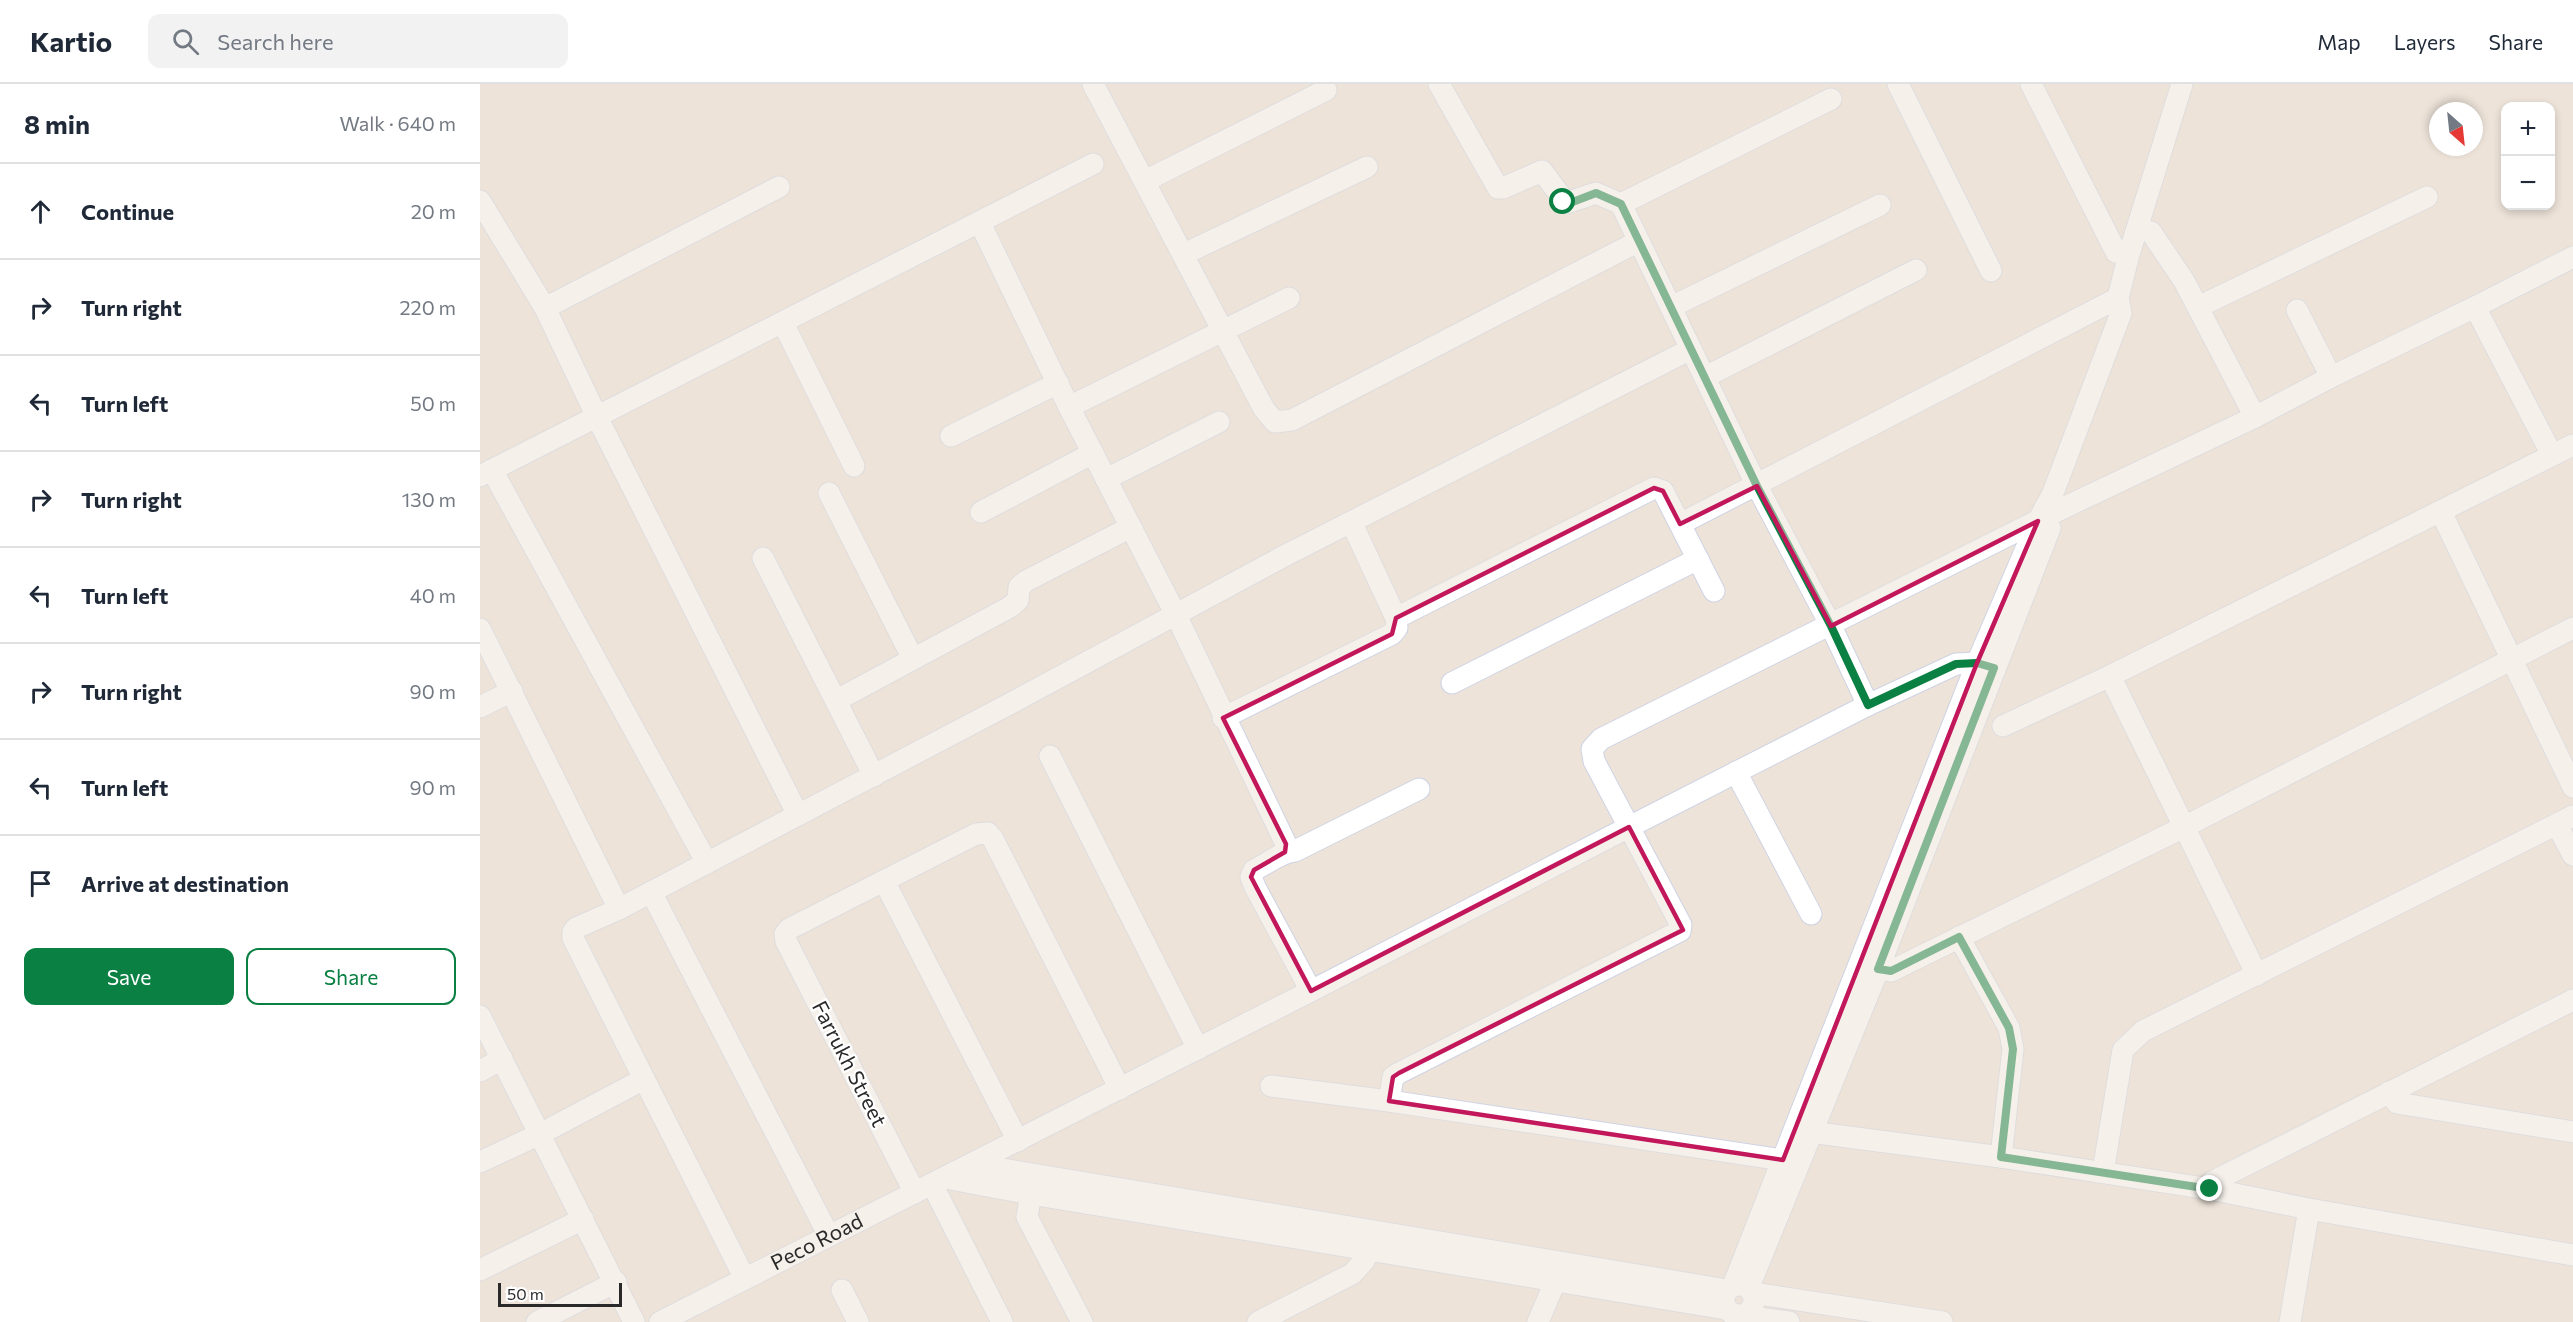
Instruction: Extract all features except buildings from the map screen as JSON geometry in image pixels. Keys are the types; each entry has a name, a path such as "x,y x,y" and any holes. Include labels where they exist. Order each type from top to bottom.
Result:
{"street":[{"path":"1093,84 1264,408 1275,422 1292,420 1639,241"},
{"path":"1439,84 1498,188 1503,188 1542,171 1566,203 1596,193 1621,204 1757,486 1831,626 1868,705"},
{"path":"1898,84 1991,271"},
{"path":"1737,1302 1985,665 2050,508 2121,313 2118,298 2129,254 2182,84"},
{"path":"2040,89 2116,252 2129,254"},
{"path":"1145,181 1326,90"},
{"path":"1621,204 1831,99"},
{"path":"707,862 486,473 1093,164"},
{"path":"1184,255 1367,166"},
{"path":"544,308 779,187"},
{"path":"2198,307 2427,197"},
{"path":"480,201 544,308 798,815"},
{"path":"1671,307 1880,205"},
{"path":"980,223 1069,406 1176,615 1286,844 1285,852"},
{"path":"2137,229 2151,232 2198,307 2255,417"},
{"path":"1389,1101 1394,1077 1399,1073 1680,931 1681,925 1594,761 1592,749 1601,739 1831,626 2050,508 2255,417 2573,257"},
{"path":"1705,377 1916,270"},
{"path":"1069,406 1289,298"},
{"path":"1680,524 2118,298"},
{"path":"2475,307 2552,455"},
{"path":"2297,310 2331,377"},
{"path":"783,323 854,466"},
{"path":"745,1279 573,938 576,928 619,909 874,776 1288,554 1691,349"},
{"path":"951,436 1058,383"},
{"path":"1106,479 1219,422"},
{"path":"2003,726 2110,676 2573,445"},
{"path":"981,512 1093,453"},
{"path":"1396,618 1654,488 1663,491 1714,591"},
{"path":"829,493 913,659"},
{"path":"2441,512 2573,787"},
{"path":"837,700 1010,607 1018,600 1019,587 1026,581 1131,527"},
{"path":"1224,718 1392,634 1397,628 1396,618 1354,528"},
{"path":"763,558 874,776"},
{"path":"1452,683 1698,559"},
{"path":"1869,966 1891,971 2184,827 2573,628"},
{"path":"480,629 619,909"},
{"name":"Peco Road","path":"660,1322 1868,705 1956,664 1985,665"},
{"path":"2110,676 2257,975"},
{"path":"480,707 512,691"},
{"path":"1050,756 1198,1049"},
{"path":"1736,772 1811,914"},
{"path":"1311,991 1251,877 1254,870 1277,859 1285,852 1295,851 1419,789"},
{"path":"2103,1172 2123,1050 2143,1031 2565,820 2573,855"},
{"path":"1018,1141 884,881 976,834 988,833 1120,1089"},
{"name":"Farrukh Street","path":"884,881 789,929 785,934 791,951 931,1185 1002,1322"},
{"path":"651,891 829,1236"},
{"path":"1959,937 2009,1028 2013,1049 2001,1157"},
{"path":"2210,1189 2212,1182 2573,1000"},
{"path":"480,1016 616,1282 634,1322"},
{"path":"480,1071 502,1059"},
{"path":"480,1162 540,1134 644,1079"},
{"path":"1271,1086 1389,1101 1783,1160"},
{"path":"2389,1092 2397,1103 2573,1132"},
{"path":"1803,1129 2210,1189 2309,1209 2573,1255"},
{"path":"1737,1302 1783,1160 1803,1129"},
{"path":"972,1164 1033,1184 1737,1302 1942,1322"},
{"path":"931,1185 1033,1184"},
{"path":"1033,1184 1027,1217 1082,1322"},
{"path":"2290,1322 2309,1209"},
{"path":"480,1270 583,1219"},
{"path":"1258,1322 1352,1274 1358,1269 1371,1241"},
{"path":"1523,1322 1540,1317 1559,1272"},
{"path":"537,1322 616,1282"},
{"path":"842,1290 858,1322"},
{"path":"1737,1302 1789,1322"}],"highlighted area":[{"path":"1757,486 1831,626 2038,521 1977,663 1783,1160 1389,1101 1393,1077 1399,1073 1683,930 1629,827 1311,991 1251,877 1254,870 1285,852 1286,844 1223,718 1392,634 1396,618 1654,488 1663,491 1680,524"}],"route":[{"path":"1563,202 1570,203 1596,193 1621,204 1757,486 1831,626 1868,705 1956,664 1977,663 1994,668 1878,969 1891,971 1959,937 2009,1028 2013,1049 2001,1157 2210,1189"}]}
